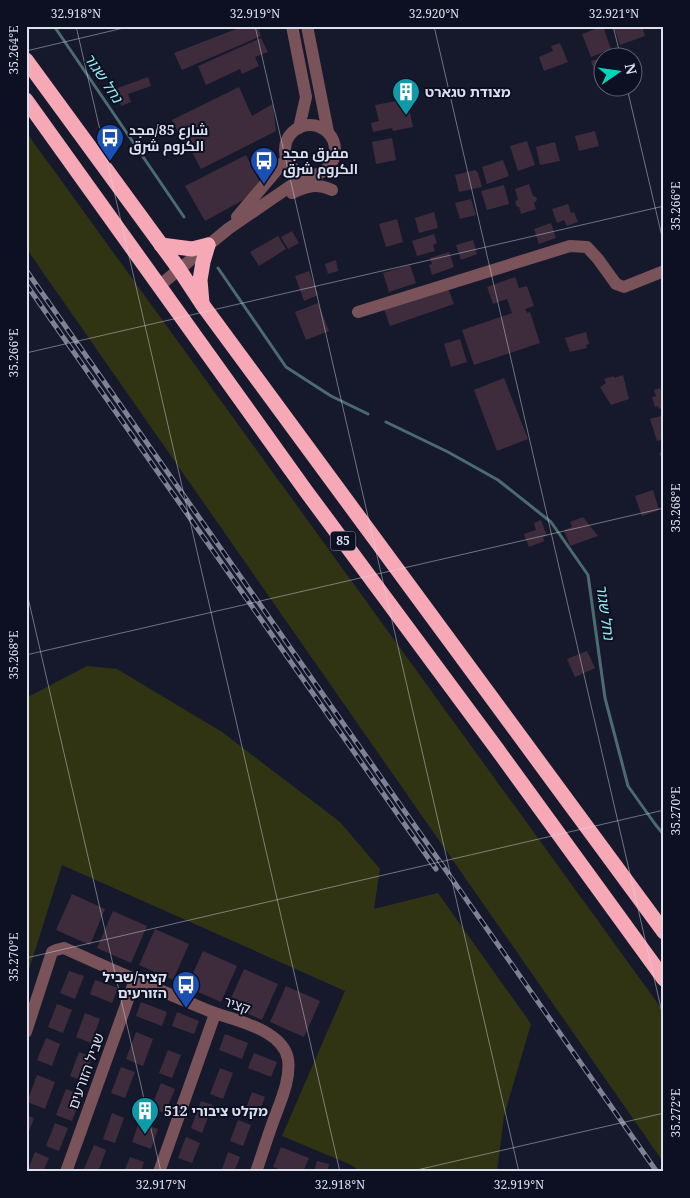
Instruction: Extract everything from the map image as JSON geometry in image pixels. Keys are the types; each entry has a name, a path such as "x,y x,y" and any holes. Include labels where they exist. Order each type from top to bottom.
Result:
{"highway":[{"name":"85","path":"26,60 202,304 664,932"},
{"name":"85","path":"26,100 306,491 492,741 664,979"},
{"path":"161,245 192,249 208,245"},
{"path":"202,304 200,280 208,245"}],"street":[{"path":"292,26 306,97 299,128"},
{"path":"307,26 328,132 335,146 335,154 332,162 321,173 313,175 297,171 287,158 287,142 291,134 299,128 313,125 328,132"},
{"path":"228,229 287,158"},
{"path":"159,286 228,229 308,174"},
{"path":"262,206 306,186 322,186 332,190"},
{"path":"358,312 570,246 587,247 598,258 616,284 624,287 664,271"},
{"name":"קציר","path":"26,1032 52,952 64,948 134,980 215,1014 255,1027 268,1034 279,1043 286,1054 288,1069 285,1089 256,1172"},
{"name":"שביל הזורעים","path":"66,1172 134,980"},
{"path":"159,1172 215,1014"}],"green space":[{"path":"26,132 664,1012 664,1163 26,248"},
{"path":"87,666 117,669 222,732 340,822 380,869 374,909 438,893 531,1024 504,1116 497,1172 357,1172 356,1168 349,1164 282,1136 345,991 62,865 26,979 26,698"}],"building":[{"path":"244,26 257,26 261,36 182,70 174,53"},
{"path":"603,26 611,48 592,48 591,57 582,34"},
{"path":"619,26 642,26 645,36 620,45 614,28"},
{"path":"261,38 268,52 255,57 259,66 242,74 240,69 206,85 198,66"},
{"path":"560,43 568,62 544,71 539,57 553,51 551,46"},
{"path":"148,77 151,86 128,94 131,102 121,106 115,89"},
{"path":"239,87 252,116 273,104 276,131 201,169 191,150 188,152 172,120"},
{"path":"407,99 413,127 393,131 392,128 373,132 371,123 379,121 375,105"},
{"path":"595,131 599,146 579,151 575,136"},
{"path":"392,138 396,160 376,164 372,142"},
{"path":"527,141 535,165 518,171 510,146"},
{"path":"555,142 560,161 540,165 536,147"},
{"path":"246,155 260,183 245,199 205,221 185,186"},
{"path":"503,160 509,176 487,184 482,167"},
{"path":"475,170 478,173 482,187 459,192 455,175"},
{"path":"529,184 533,196 537,200 534,203 536,209 521,214 515,201 518,200 515,189"},
{"path":"504,185 509,204 487,210 481,191"},
{"path":"471,199 476,215 460,219 455,203"},
{"path":"568,204 571,213 574,212 578,222 567,226 564,220 557,223 552,209"},
{"path":"434,212 438,228 419,233 415,218"},
{"path":"397,219 403,242 386,247 379,224"},
{"path":"551,223 556,238 539,244 534,229"},
{"path":"292,231 299,243 288,249 281,237"},
{"path":"434,234 437,243 433,245 435,251 417,256 412,241"},
{"path":"278,236 286,249 259,266 250,252"},
{"path":"473,240 477,254 461,260 456,245"},
{"path":"449,252 454,267 432,275 429,265 432,264 430,258"},
{"path":"336,260 338,271 328,274 325,264"},
{"path":"410,265 416,283 389,292 383,273"},
{"path":"309,271 318,295 304,301 295,276"},
{"path":"515,277 519,288 527,286 534,306 525,309 527,313 530,312 540,343 474,365 462,330 512,313 507,299 493,304 487,287"},
{"path":"448,288 454,304 390,326 384,309"},
{"path":"318,303 329,331 306,340 295,312"},
{"path":"586,332 589,344 586,345 587,348 570,352 565,338"},
{"path":"460,339 467,362 451,367 444,344"},
{"path":"623,375 629,399 611,405 600,387 606,383 604,379"},
{"path":"504,378 528,439 497,451 474,390"},
{"path":"660,388 661,391 664,390 664,407 659,409 658,406 655,407 652,397 656,396 654,390"},
{"path":"664,415 664,439 657,441 650,419"},
{"path":"664,451 664,464 659,453"},
{"path":"653,490 659,510 642,516 635,496"},
{"path":"583,517 598,536 570,546 564,530 572,527 570,522"},
{"path":"541,520 547,536 543,537 544,541 529,547 524,534 536,530 534,523"},
{"path":"587,651 595,668 575,677 567,659"},
{"path":"72,894 105,909 90,945 56,930"},
{"path":"113,911 147,926 131,963 97,948"},
{"path":"155,929 189,944 173,980 139,965"},
{"path":"203,951 237,966 221,1002 187,987"},
{"path":"244,969 278,984 262,1020 228,1005"},
{"path":"69,971 84,976 75,999 60,993"},
{"path":"95,980 118,988 112,1003 90,994"},
{"path":"286,986 320,1001 304,1037 270,1022"},
{"path":"141,1002 167,1012 162,1026 136,1016"},
{"path":"57,1004 72,1010 63,1033 48,1027"},
{"path":"177,1012 199,1021 194,1034 172,1026"},
{"path":"85,1013 100,1019 91,1043 76,1037"},
{"path":"136,1032 153,1039 143,1066 126,1059"},
{"path":"225,1034 248,1043 242,1059 219,1050"},
{"path":"46,1038 60,1044 52,1066 37,1060"},
{"path":"168,1050 181,1055 172,1078 159,1073"},
{"path":"79,1052 92,1057 83,1081 70,1076"},
{"path":"254,1053 277,1062 271,1077 248,1068"},
{"path":"121,1067 135,1072 125,1098 111,1093"},
{"path":"220,1068 233,1073 223,1099 210,1094"},
{"path":"37,1075 55,1082 45,1109 27,1102"},
{"path":"161,1083 175,1089 165,1113 151,1108"},
{"path":"66,1089 82,1095 72,1121 56,1115"},
{"path":"252,1092 265,1097 258,1116 245,1111"},
{"path":"201,1101 213,1105 202,1133 191,1128"},
{"path":"112,1113 124,1118 115,1143 103,1139"},
{"path":"26,1115 34,1118 26,1139"},
{"path":"238,1120 251,1125 243,1146 230,1141"},
{"name":"מקלט ציבורי 512","path":"139,1122 158,1129 151,1149 132,1142"},
{"path":"55,1123 68,1128 59,1151 46,1146"},
{"path":"186,1137 200,1143 192,1163 178,1158"},
{"path":"94,1145 106,1150 98,1172 90,1172 84,1169"},
{"path":"281,1147 309,1158 303,1172 286,1172 273,1167"},
{"path":"35,1152 49,1158 43,1172 27,1172"},
{"path":"228,1152 240,1157 234,1172 221,1172"},
{"path":"130,1157 144,1162 141,1172 124,1172"},
{"path":"317,1161 329,1164 327,1172 314,1172"}],"waterway":[{"name":"נחל שגור","path":"54,26 184,217"},
{"name":"נחל שגור","path":"218,268 286,367 331,396 368,414"},
{"name":"נחל שגור","path":"386,422 448,452 498,480 551,522 588,575 605,698 628,786 664,835"}],"railway":[{"path":"26,270 657,1172"},
{"path":"26,284 436,869"}],"place":[{"name":"מצודת טגארט","path":"406,116"},
{"name":"شارع 85/مجد الكروم شرق","path":"110,162"},
{"name":"مفرق مجد الكروم شرق","path":"264,185"},
{"name":"קציר/שביל הזורעים","path":"186,1009"},
{"name":"מקלט ציבורי 512","path":"145,1135"}]}
